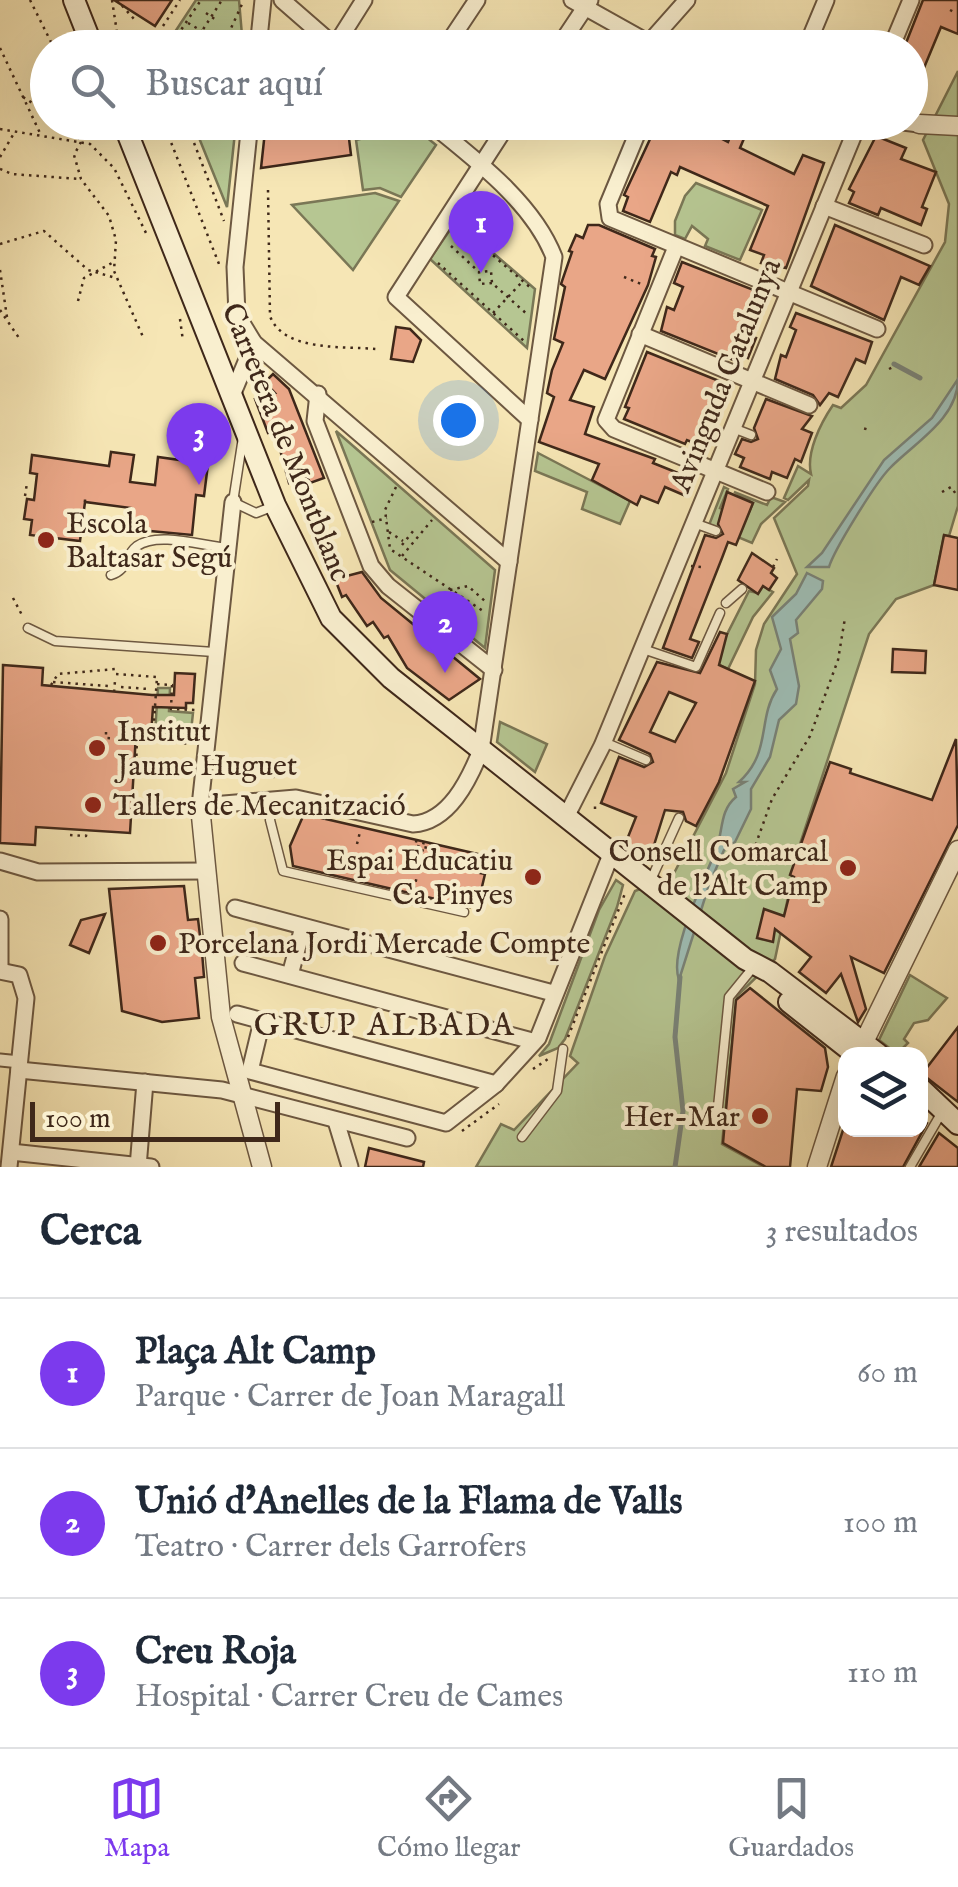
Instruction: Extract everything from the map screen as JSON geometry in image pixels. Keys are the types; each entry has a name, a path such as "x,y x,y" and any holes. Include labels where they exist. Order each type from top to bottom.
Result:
{"main road":[{"path":"74,0 86,30"},
{"name":"Carretera de Montblanc","path":"130,140 275,505 332,618 391,678 611,848 748,965 858,1047"}],"street":[{"path":"260,30 263,0"},
{"path":"282,0 316,30"},
{"path":"346,30 364,0"},
{"path":"457,30 477,0"},
{"path":"665,30 688,0"},
{"path":"814,30 826,0"},
{"path":"898,30 910,0"},
{"path":"568,30 582,3 627,30"},
{"path":"928,124 958,126"},
{"path":"248,140 235,267 238,315 254,343 318,394 509,562"},
{"path":"200,806 296,798 427,823 449,805 471,775 481,750 554,257 547,238 481,163 451,140"},
{"path":"496,140 396,297 530,420"},
{"path":"635,140 607,213 676,247 877,329"},
{"name":"Avinguda Catalunya","path":"566,817 628,697 642,648 852,140"},
{"path":"824,206 924,245"},
{"path":"676,247 607,410 609,425 767,492"},
{"path":"640,334 809,404"},
{"path":"233,393 254,343"},
{"path":"318,394 315,420 371,566 388,586 494,670"},
{"path":"233,502 200,806 221,1016 262,1167"},
{"path":"262,1021 250,1071 446,1123 496,1084 538,1038 552,993 611,848"},
{"path":"866,1047 958,850"},
{"path":"0,861 57,873 206,871"},
{"path":"235,908 552,993"},
{"path":"0,919 0,969 18,975 26,998 8,1151 151,1167"},
{"path":"290,975 303,927"},
{"path":"243,963 532,1041"},
{"path":"238,1014 496,1084"},
{"path":"0,1060 19,1066 241,1095 407,1138"},
{"path":"138,1166 145,1082"},
{"path":"817,1167 838,1101"},
{"path":"336,1121 350,1167"}],"lane":[{"path":"245,428 233,502 256,512 275,505"},
{"path":"733,428 752,435"},
{"path":"236,474 257,470 265,476"},
{"path":"694,522 716,531"},
{"path":"111,575 125,568 135,548 151,540 227,548"},
{"path":"726,603 742,588"},
{"path":"642,648 696,667 720,614"},
{"path":"28,628 56,641 214,652"},
{"path":"603,744 644,762"},
{"path":"272,800 270,820 283,871 464,912"},
{"path":"655,888 680,818"},
{"path":"717,1117 729,997 748,965"},
{"path":"522,1137 557,1091 563,1050"},
{"path":"910,1167 932,1102"}],"path":[{"path":"30,0 45,30"},
{"path":"114,0 134,19"},
{"path":"114,0 117,30"},
{"path":"164,26 180,0"},
{"path":"181,30 201,0"},
{"path":"202,30 222,0"},
{"path":"229,30 240,2"},
{"path":"950,10 956,13"},
{"path":"186,22 198,30"},
{"path":"0,48 30,113"},
{"path":"0,64 7,60"},
{"path":"22,96 30,101"},
{"path":"0,128 13,134 30,135"},
{"path":"0,157 13,134"},
{"path":"74,140 90,144 114,168 150,244"},
{"path":"89,140 90,144"},
{"path":"170,140 211,250 222,267"},
{"path":"193,140 226,224"},
{"path":"81,141 74,155 81,179 109,216 116,240 116,278 143,336"},
{"path":"0,169 27,176 81,179"},
{"path":"268,190 270,316 276,330 293,340 376,349"},
{"path":"454,222 531,288"},
{"path":"0,244 44,231 94,271 116,278"},
{"path":"444,240 479,272 480,284"},
{"path":"431,256 529,346"},
{"path":"479,272 487,270 494,256"},
{"path":"78,301 80,284 94,271 114,262"},
{"path":"0,270 7,318"},
{"path":"487,270 494,275 492,283"},
{"path":"624,277 645,286"},
{"path":"492,312 522,281"},
{"path":"470,292 480,284 492,283 533,320"},
{"path":"0,310 19,338"},
{"path":"179,313 183,341"},
{"path":"399,481 386,510 390,548 487,614"},
{"path":"26,496 27,483"},
{"path":"942,492 951,487 958,497"},
{"path":"402,557 436,516"},
{"path":"372,522 387,518"},
{"path":"388,532 403,544 414,530"},
{"path":"773,567 776,559"},
{"path":"692,566 701,567"},
{"path":"449,590 468,586 490,604"},
{"path":"13,598 28,628"},
{"path":"753,852 772,800 810,736 838,660 845,618"},
{"path":"114,692 116,661"},
{"path":"108,686 51,684 58,674 116,671 158,677 153,737"},
{"path":"157,684 172,685 170,709 196,710"},
{"path":"121,688 144,691"},
{"path":"106,732 106,738 137,740"},
{"path":"136,771 136,736 192,744"},
{"path":"273,778 276,766"},
{"path":"70,835 86,836 86,830"},
{"path":"358,844 361,830"},
{"path":"421,859 424,843"},
{"path":"416,844 430,847"},
{"path":"563,1050 627,888"}],"green space":[{"path":"196,0 239,0 242,30 176,30"},
{"path":"958,71 958,506 949,536 944,536 934,585 896,599 869,634 798,850 775,959 737,996 722,1144 764,1167 476,1167 501,1124 514,1130 578,1063 570,1056 605,956 635,891 672,877 726,773 755,684 756,650 764,624 797,574 774,518 808,486 809,480 788,500 784,498 798,466 811,474 812,448 828,413 833,405 841,408 866,385 945,242 949,204 923,140 928,140 928,130"},
{"path":"200,140 234,140 227,207"},
{"path":"356,140 430,140 436,145 401,197 380,188 363,190"},
{"path":"696,183 762,210 740,260 705,246 708,239 692,226 685,239 675,235 675,221 685,196"},
{"path":"375,193 399,201 353,270 292,205"},
{"path":"456,221 535,289 527,348 430,259"},
{"path":"336,431 495,570 485,648 390,570"},
{"path":"538,453 630,501 620,524 582,509 587,492 535,471"},
{"path":"724,487 728,489 720,508 746,519 753,503 734,492 767,505 771,497 785,502 761,524 752,543 709,525"},
{"path":"763,586 773,592 753,617 728,669 713,662 749,591 758,593"},
{"path":"158,688 170,688 169,711 193,713 190,741 158,738"},
{"path":"500,722 547,744 535,772 497,742"},
{"path":"616,880 623,885 617,907 565,1039 558,1048 539,1056 549,1044 599,910"},
{"path":"910,975 947,998 928,1020 914,1023 904,1039 908,1043 904,1047 888,1047 879,1040"}],"water":[{"path":"958,379 951,406 943,418 884,476 829,567 807,567 822,553 884,460 932,418"},
{"path":"807,573 823,581 822,589 796,620 798,633 790,639 799,686 796,704 779,720 770,757 751,789 751,809 735,842 724,850 709,885 679,980 677,967 683,933 717,847 725,814 736,797 733,789 745,782 739,782 756,759 777,689 770,670 781,649 772,617 796,594"}],"building":[{"path":"114,0 172,0 155,26"},
{"path":"923,0 958,0 958,34 941,27 928,58 928,30 911,30"},
{"path":"264,140 349,140 351,155 261,168"},
{"path":"650,140 743,140 740,148 794,174 803,155 824,163 786,268 761,263 764,255 750,250 768,206 680,167 677,175 671,172 650,222 623,211 628,197 624,195"},
{"path":"874,140 906,148 901,159 936,172 922,207 927,209 921,225 881,208 878,215 849,203 854,192 849,189"},
{"path":"588,225 599,225 655,249 652,256 656,257 648,285 605,379 584,370 570,400 594,407 585,434 655,459 653,463 693,479 686,496 665,487 658,503 641,496 637,505 592,480 599,464 539,442 554,397 547,393 552,370 563,343 554,339 565,287 561,284 576,235 583,238"},
{"path":"835,225 930,266 919,285 901,277 884,320 811,286"},
{"path":"682,262 764,294 748,335 756,338 748,358 736,353 733,360 661,331 667,307 674,310 683,287 674,283"},
{"path":"796,313 872,342 865,363 856,359 838,397 829,393 820,405 813,395 775,379 781,355 786,357 796,330 790,327"},
{"path":"396,327 410,329 421,340 413,362 391,359"},
{"path":"647,352 729,385 704,447 687,440 685,444 624,419"},
{"path":"273,374 289,389 324,478 310,483 307,476 289,483 275,431 268,433 255,399 275,393 265,382"},
{"path":"766,399 812,416 802,429 812,433 801,462 795,459 787,478 772,472 770,479 740,467 744,458 735,454 742,439 758,439 754,428"},
{"path":"188,445 210,448 204,496 196,495 192,535 129,529 131,508 85,502 80,541 30,535 32,520 24,519 27,499 34,500 37,474 30,473 32,455 109,466 111,452 134,455 130,482 155,485 158,457 187,461"},
{"path":"727,492 753,503 736,545 728,542 690,639 699,642 692,658 663,648 705,535 716,538 723,534 718,524"},
{"path":"944,535 958,538 958,590 934,585"},
{"path":"752,553 774,568 771,573 777,578 769,590 763,586 758,594 738,580"},
{"path":"362,572 381,598 480,679 449,700 407,668 388,636 384,638 373,622 367,626 346,595 342,597 335,579"},
{"path":"720,632 727,634 719,665 755,681 719,782 696,826 686,821 683,812 665,810 649,861 626,842 636,817 601,803 619,757 644,767 653,762 650,754 619,740 657,662 700,673","holes":["669,692 696,703 675,742 650,732"]},
{"path":"893,649 926,651 925,673 892,672"},
{"path":"3,665 43,668 42,685 152,695 174,695 175,673 195,674 193,703 186,703 186,708 153,707 151,735 136,734 130,833 36,827 35,845 0,843"},
{"name":"Consell Comarcal de l'Alt Camp","path":"956,739 958,825 884,973 851,957 866,1009 858,1022 841,974 826,993 799,972 811,957 775,929 773,942 757,938 764,909 784,916 794,877 790,875 830,762 851,769 850,773 932,800"},
{"path":"304,814 482,855 480,873 485,874 481,891 470,907 293,866 290,846"},
{"name":"Porcelana Jordi Mercade Compte","path":"184,886 188,920 198,919 202,952 204,977 195,978 199,1018 162,1022 122,1011 109,889"},
{"path":"105,914 89,953 70,945 81,920"},
{"path":"750,988 825,1048 828,1067 821,1091 797,1089 790,1167 766,1167 723,1143 736,1000"},
{"path":"958,1027 958,1102 928,1079 928,1066"},
{"path":"939,1133 958,1148 958,1167 919,1167"},
{"path":"841,1137 919,1137 903,1167 831,1167"},
{"path":"369,1148 424,1162 423,1167 365,1167"}],"waterway":[{"path":"894,364 920,378"},
{"path":"675,1167 683,1111 675,1037 680,977"}],"place":[{"name":"Plaça Alt Camp","path":"481,273"},
{"name":"Creu Roja","path":"199,485"},
{"name":"Escola Baltasar Segú","path":"46,540"},
{"name":"Unió d'Anelles de la Flama de Valls","path":"445,673"},
{"name":"Institut Jaume Huguet","path":"97,748"},
{"name":"Tallers de Mecanització","path":"93,805"},
{"name":"Consell Comarcal de l'Alt Camp","path":"848,868"},
{"name":"Espai Educatiu Ca Pinyes","path":"533,877"},
{"name":"Porcelana Jordi Mercade Compte","path":"158,943"},
{"name":"Her-Mar","path":"760,1116"}],"district":[{"name":"GRUP ALBADA","path":"385,1024"}]}
